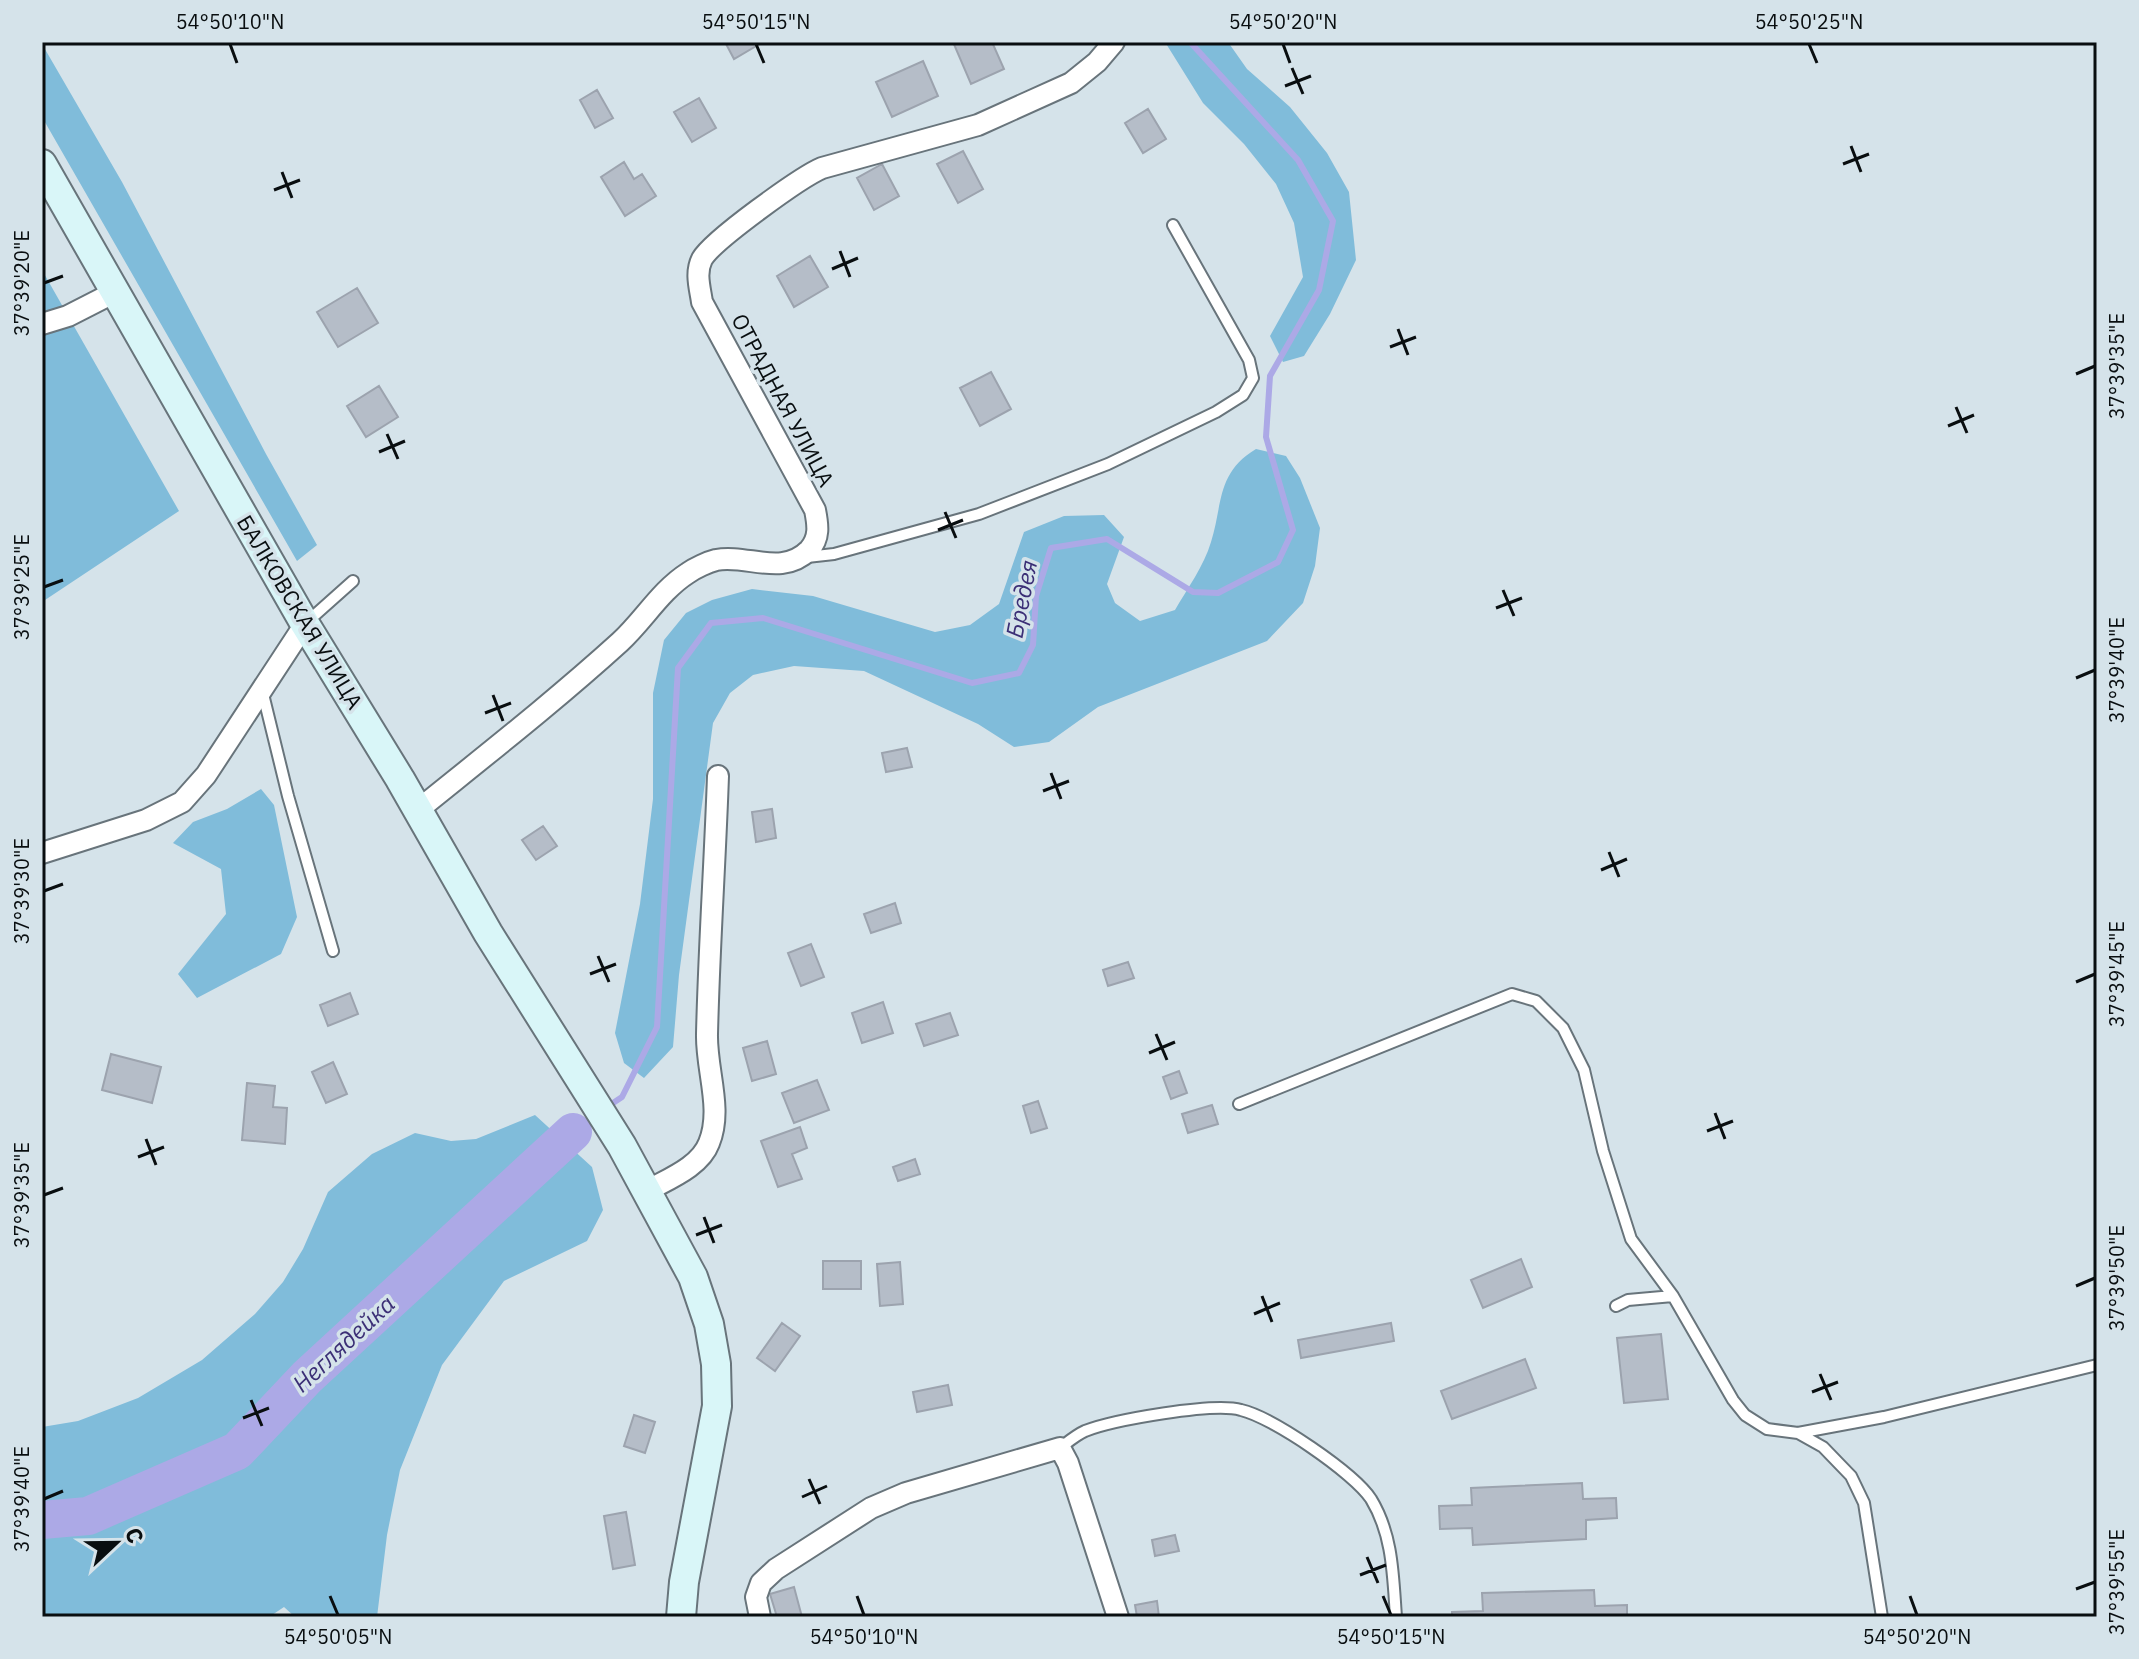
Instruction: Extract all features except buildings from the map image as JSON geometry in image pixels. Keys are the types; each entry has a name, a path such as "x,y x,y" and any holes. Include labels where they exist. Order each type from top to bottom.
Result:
{"main road":[{"name":"БАЛКОВСКАЯ УЛИЦА","path":"42,164 305,624 418,810 488,933 622,1146 693,1277 709,1324 716,1364 717,1406 684,1582 681,1617"}],"street":[{"name":"ОТРАДНАЯ УЛИЦА","path":"801,558 815,544 818,529 815,510 702,302 698,276 703,258 717,243 804,176 836,164 978,125 1071,83 1097,62 1114,42"},
{"path":"42,324 68,316 115,292"},
{"path":"418,810 556,699 623,639 661,596 690,571 717,560 778,565 801,558"},
{"path":"42,853 146,820 182,802 206,775 305,624"},
{"path":"647,1191 698,1161 714,1129 707,1038 718,776"},
{"path":"760,1617 756,1597 761,1583 776,1569 871,1508 906,1493 1060,1448 1068,1463 1118,1617"}],"lane":[{"path":"801,558 834,554 979,514 1108,464 1165,438 1243,395 1253,378 1249,360 1173,225"},
{"path":"305,624 353,581"},
{"path":"262,690 288,796 333,951"},
{"path":"1239,1104 1512,994 1536,1001 1563,1028 1584,1070 1603,1151 1631,1239 1673,1296 1733,1400 1745,1415 1767,1429 1798,1433 1884,1417 2097,1365"},
{"path":"1616,1306 1628,1300 1673,1296"},
{"path":"1060,1448 1081,1433 1102,1426 1207,1408 1240,1409 1264,1418 1345,1472 1369,1497 1383,1524 1392,1557 1396,1617"},
{"path":"1798,1433 1823,1447 1851,1476 1864,1503 1882,1617"}],"shaded area":[{"path":"1165,42 1228,42 1247,69 1290,107 1327,153 1349,192 1356,260 1330,314 1304,356 1283,362 1270,336 1303,277 1294,223 1276,184 1244,144 1203,103"},
{"path":"42,44 122,182 317,545 297,561 42,117"},
{"path":"42,270 179,511 42,602"},
{"path":"1256,449 1286,456 1300,478 1320,528 1315,566 1303,603 1267,641 1098,707 1049,742 1014,747 978,724 864,671 794,666 753,675 730,693 713,723 679,975 673,1047 644,1078 624,1063 615,1033 640,904 653,799 653,693 664,640 686,613 712,600 752,589 813,596 935,632 970,625 999,604 1024,532 1064,516 1104,515 1124,537 1107,584 1115,603 1140,621 1175,610 1208,551 1227,479 1243,458"},
{"path":"261,789 274,805 297,917 281,954 197,998 178,974 226,914 221,869 173,843 193,822 227,809"},
{"path":"535,1115 592,1167 603,1210 587,1241 504,1281 442,1365 400,1470 387,1535 377,1617 295,1617 284,1607 269,1617 42,1617 42,1427 78,1421 138,1398 202,1360 255,1314 283,1282 303,1249 328,1192 372,1154 415,1133 451,1141 476,1139"}],"waterway":[{"name":"Бредея","path":"607,1107 622,1097 657,1027 678,668 711,623 763,618 972,683 1019,673 1033,645 1036,596 1051,548 1107,539 1193,592 1218,593 1278,562 1293,530 1266,437 1270,376 1319,290 1333,221 1298,160 1190,42"},
{"name":"Бредея","path":"573,1132 595,1116"},
{"name":"Неглядейка","path":"42,1520 88,1516 237,1451 307,1377 573,1132"}]}
